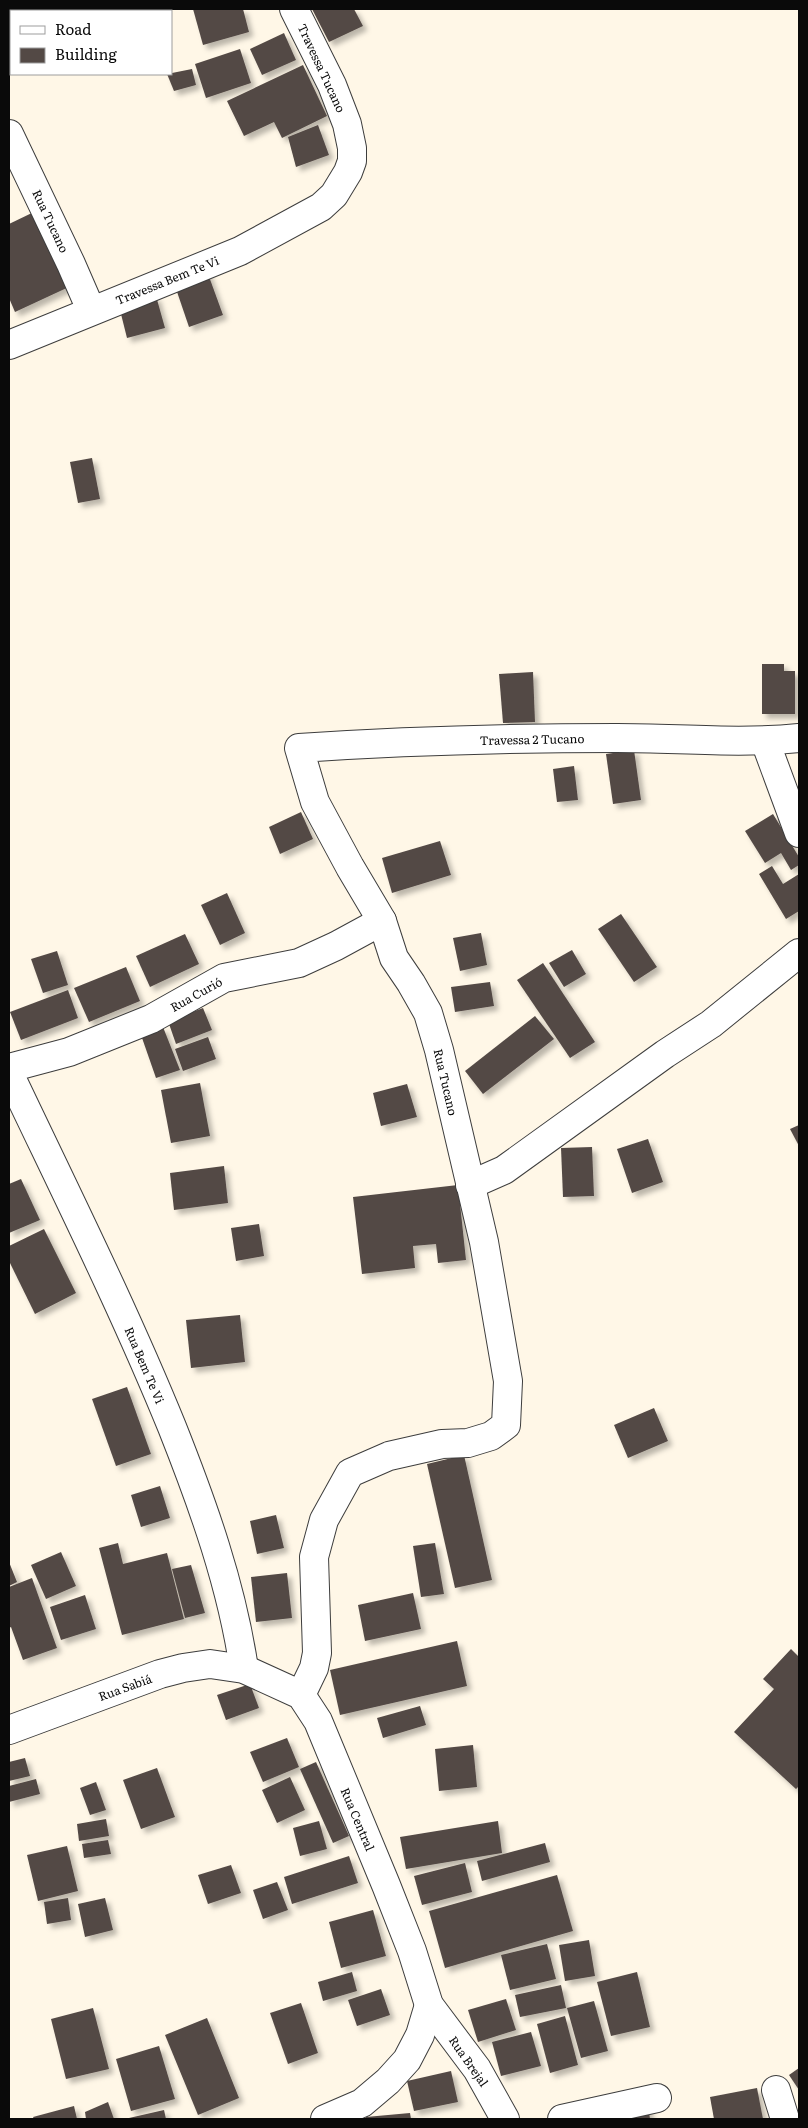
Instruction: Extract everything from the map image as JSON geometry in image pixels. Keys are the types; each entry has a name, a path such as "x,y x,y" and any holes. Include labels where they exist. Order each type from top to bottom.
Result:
{"street":[{"name":"Travessa Tucano","path":"294,9 332,85 347,124 352,148 352,161 348,172 334,195 320,206"},
{"name":"Rua Tucano","path":"9,134 72,264 91,310"},
{"name":"Travessa Bem Te Vi","path":"9,345 240,250 320,206"},
{"name":"Travessa 2 Tucano","path":"299,748 391,742 572,738 765,741 799,738"},
{"path":"765,741 799,834"},
{"name":"Rua Tucano","path":"299,748 315,802 382,921 394,958 428,1013 439,1050 484,1242 508,1381 506,1425 491,1436 468,1442 442,1444 389,1456 350,1473 324,1520 314,1557 317,1653 314,1668 301,1695"},
{"name":"Rua Curió","path":"9,1068 69,1052 151,1019 224,978 299,963 336,946 382,921"},
{"path":"470,1185 504,1170 665,1054 711,1024 799,953"},
{"name":"Rua Bem Te Vi","path":"9,1074 140,1350 197,1491 238,1628 244,1670"},
{"name":"Rua Sabiá","path":"9,1730 182,1668 210,1664 244,1670"},
{"name":"Rua Central","path":"244,1670 270,1679 301,1695 318,1720 412,1951 429,2005"},
{"path":"324,2119 362,2103 388,2081 407,2060 420,2036 429,2005"},
{"name":"Rua Brejal","path":"429,2005 477,2069 504,2119"},
{"path":"776,2090 785,2119"},
{"path":"562,2119 657,2098"}],"building":[{"path":"9,9 60,9 10,10 9,49"},
{"path":"193,9 243,9 249,32 203,45"},
{"path":"312,9 354,9 363,26 329,42"},
{"path":"284,33 296,60 262,75 250,49"},
{"path":"240,49 251,83 206,98 195,64"},
{"path":"303,65 327,116 282,138 274,122 244,136 227,101"},
{"path":"192,69 196,85 174,91 167,75 172,75 172,73"},
{"path":"318,125 329,155 296,167 288,137"},
{"path":"36,211 71,286 15,312 9,298 9,224"},
{"path":"207,271 223,315 189,327 174,283"},
{"path":"156,296 165,328 127,338 119,306"},
{"path":"92,458 100,499 78,503 70,462"},
{"path":"762,664 784,664 784,671 795,671 795,714 762,714"},
{"path":"533,672 535,722 503,723 499,674"},
{"path":"634,750 641,800 613,804 606,754"},
{"path":"574,766 578,800 557,802 553,769"},
{"path":"301,812 313,839 280,854 269,827"},
{"path":"773,814 799,857 799,865 791,870 781,853 765,863 745,831"},
{"path":"440,841 451,875 392,893 382,858"},
{"path":"772,866 783,884 799,874 799,911 786,919 759,874"},
{"path":"227,893 245,933 220,945 201,905"},
{"path":"621,914 657,967 634,982 598,929"},
{"path":"481,933 487,965 460,971 453,938"},
{"path":"185,934 199,964 150,987 136,956"},
{"path":"572,950 586,974 564,987 549,963"},
{"path":"57,951 68,985 43,993 31,959"},
{"path":"543,963 595,1042 570,1058 517,980"},
{"path":"126,967 140,1001 89,1022 74,988"},
{"path":"490,982 494,1006 455,1012 451,987"},
{"path":"68,990 78,1018 21,1040 10,1012"},
{"path":"203,1008 212,1030 176,1044 168,1021"},
{"path":"535,1016 554,1039 483,1094 465,1071"},
{"path":"163,1027 180,1070 156,1078 141,1035"},
{"path":"208,1037 216,1059 183,1071 175,1049"},
{"path":"200,1083 210,1136 171,1143 161,1090"},
{"path":"407,1084 417,1117 381,1126 373,1093"},
{"path":"799,1125 799,1146 790,1129"},
{"path":"648,1139 663,1182 632,1193 617,1149"},
{"path":"592,1147 594,1196 563,1197 561,1148"},
{"path":"224,1166 228,1203 174,1210 170,1173"},
{"path":"21,1179 40,1220 9,1233 9,1184"},
{"path":"458,1185 466,1260 438,1263 436,1244 413,1246 415,1268 362,1274 353,1197"},
{"path":"259,1224 264,1256 236,1261 231,1228"},
{"path":"44,1229 76,1293 35,1314 9,1261 9,1246"},
{"path":"240,1315 245,1362 191,1368 186,1320"},
{"path":"127,1387 151,1454 116,1466 92,1399"},
{"path":"654,1408 668,1441 628,1458 614,1425"},
{"path":"464,1455 492,1580 455,1588 427,1464"},
{"path":"160,1486 170,1518 141,1527 131,1495"},
{"path":"276,1515 284,1548 257,1554 250,1521"},
{"path":"118,1543 123,1564 167,1553 184,1619 122,1635 99,1548"},
{"path":"435,1543 444,1594 421,1597 413,1546"},
{"path":"61,1552 76,1586 46,1599 31,1565"},
{"path":"9,1562 17,1582 9,1586"},
{"path":"191,1565 205,1613 185,1618 172,1569"},
{"path":"287,1573 292,1618 256,1622 251,1577"},
{"path":"32,1578 57,1648 23,1660 11,1627 9,1628 9,1587"},
{"path":"413,1593 421,1629 365,1641 358,1605"},
{"path":"85,1595 96,1629 61,1640 50,1607"},
{"path":"457,1641 467,1686 340,1715 330,1670"},
{"path":"791,1649 799,1657 799,1786 796,1789 734,1732 774,1689 763,1679"},
{"path":"250,1684 259,1708 226,1720 217,1695"},
{"path":"420,1706 426,1725 383,1738 377,1718"},
{"path":"287,1738 299,1767 263,1782 250,1752"},
{"path":"473,1745 477,1787 439,1791 435,1749"},
{"path":"25,1758 30,1776 9,1781 9,1762"},
{"path":"316,1762 349,1836 333,1843 300,1769"},
{"path":"157,1768 175,1817 141,1829 123,1780"},
{"path":"290,1777 305,1810 277,1823 262,1790"},
{"path":"36,1779 40,1794 9,1802 9,1786"},
{"path":"96,1782 106,1810 90,1815 80,1788"},
{"path":"106,1819 109,1836 79,1841 77,1824"},
{"path":"319,1821 327,1849 300,1856 293,1828"},
{"path":"498,1821 502,1853 406,1869 400,1837"},
{"path":"108,1840 111,1854 84,1858 82,1844"},
{"path":"545,1843 550,1862 482,1881 477,1861"},
{"path":"67,1846 78,1891 38,1901 27,1855"},
{"path":"349,1856 358,1883 292,1904 284,1877"},
{"path":"465,1863 472,1892 422,1905 414,1876"},
{"path":"231,1865 241,1893 208,1904 198,1875"},
{"path":"557,1875 573,1931 445,1968 429,1911"},
{"path":"277,1882 288,1910 263,1919 253,1890"},
{"path":"68,1898 71,1920 47,1924 44,1902"},
{"path":"105,1898 113,1930 85,1937 78,1904"},
{"path":"373,1910 386,1956 341,1968 329,1922"},
{"path":"589,1940 595,1976 565,1981 559,1945"},
{"path":"547,1944 556,1979 510,1990 501,1955"},
{"path":"352,1972 357,1991 323,2001 318,1982"},
{"path":"637,1972 650,2027 611,2036 597,1982"},
{"path":"561,1985 566,2008 520,2017 515,1995"},
{"path":"381,1989 390,2015 357,2026 348,2000"},
{"path":"506,1999 516,2030 478,2042 468,2010"},
{"path":"594,2001 608,2051 581,2058 567,2008"},
{"path":"301,2003 318,2053 288,2064 270,2013"},
{"path":"93,2008 109,2069 66,2079 51,2019"},
{"path":"565,2016 578,2065 550,2073 537,2024"},
{"path":"207,2018 239,2098 198,2115 165,2035"},
{"path":"531,2032 541,2066 501,2076 492,2042"},
{"path":"159,2046 175,2099 131,2111 116,2059"},
{"path":"799,2068 799,2090 789,2075"},
{"path":"451,2071 458,2102 414,2111 407,2081"},
{"path":"757,2088 763,2119 714,2119 710,2097"},
{"path":"108,2102 114,2119 86,2119 85,2112"},
{"path":"74,2106 77,2119 34,2119 33,2117"},
{"path":"648,2106 650,2119 615,2119"},
{"path":"164,2110 166,2119 129,2119 129,2118"},
{"path":"410,2113 411,2119 366,2119 366,2117"}]}
